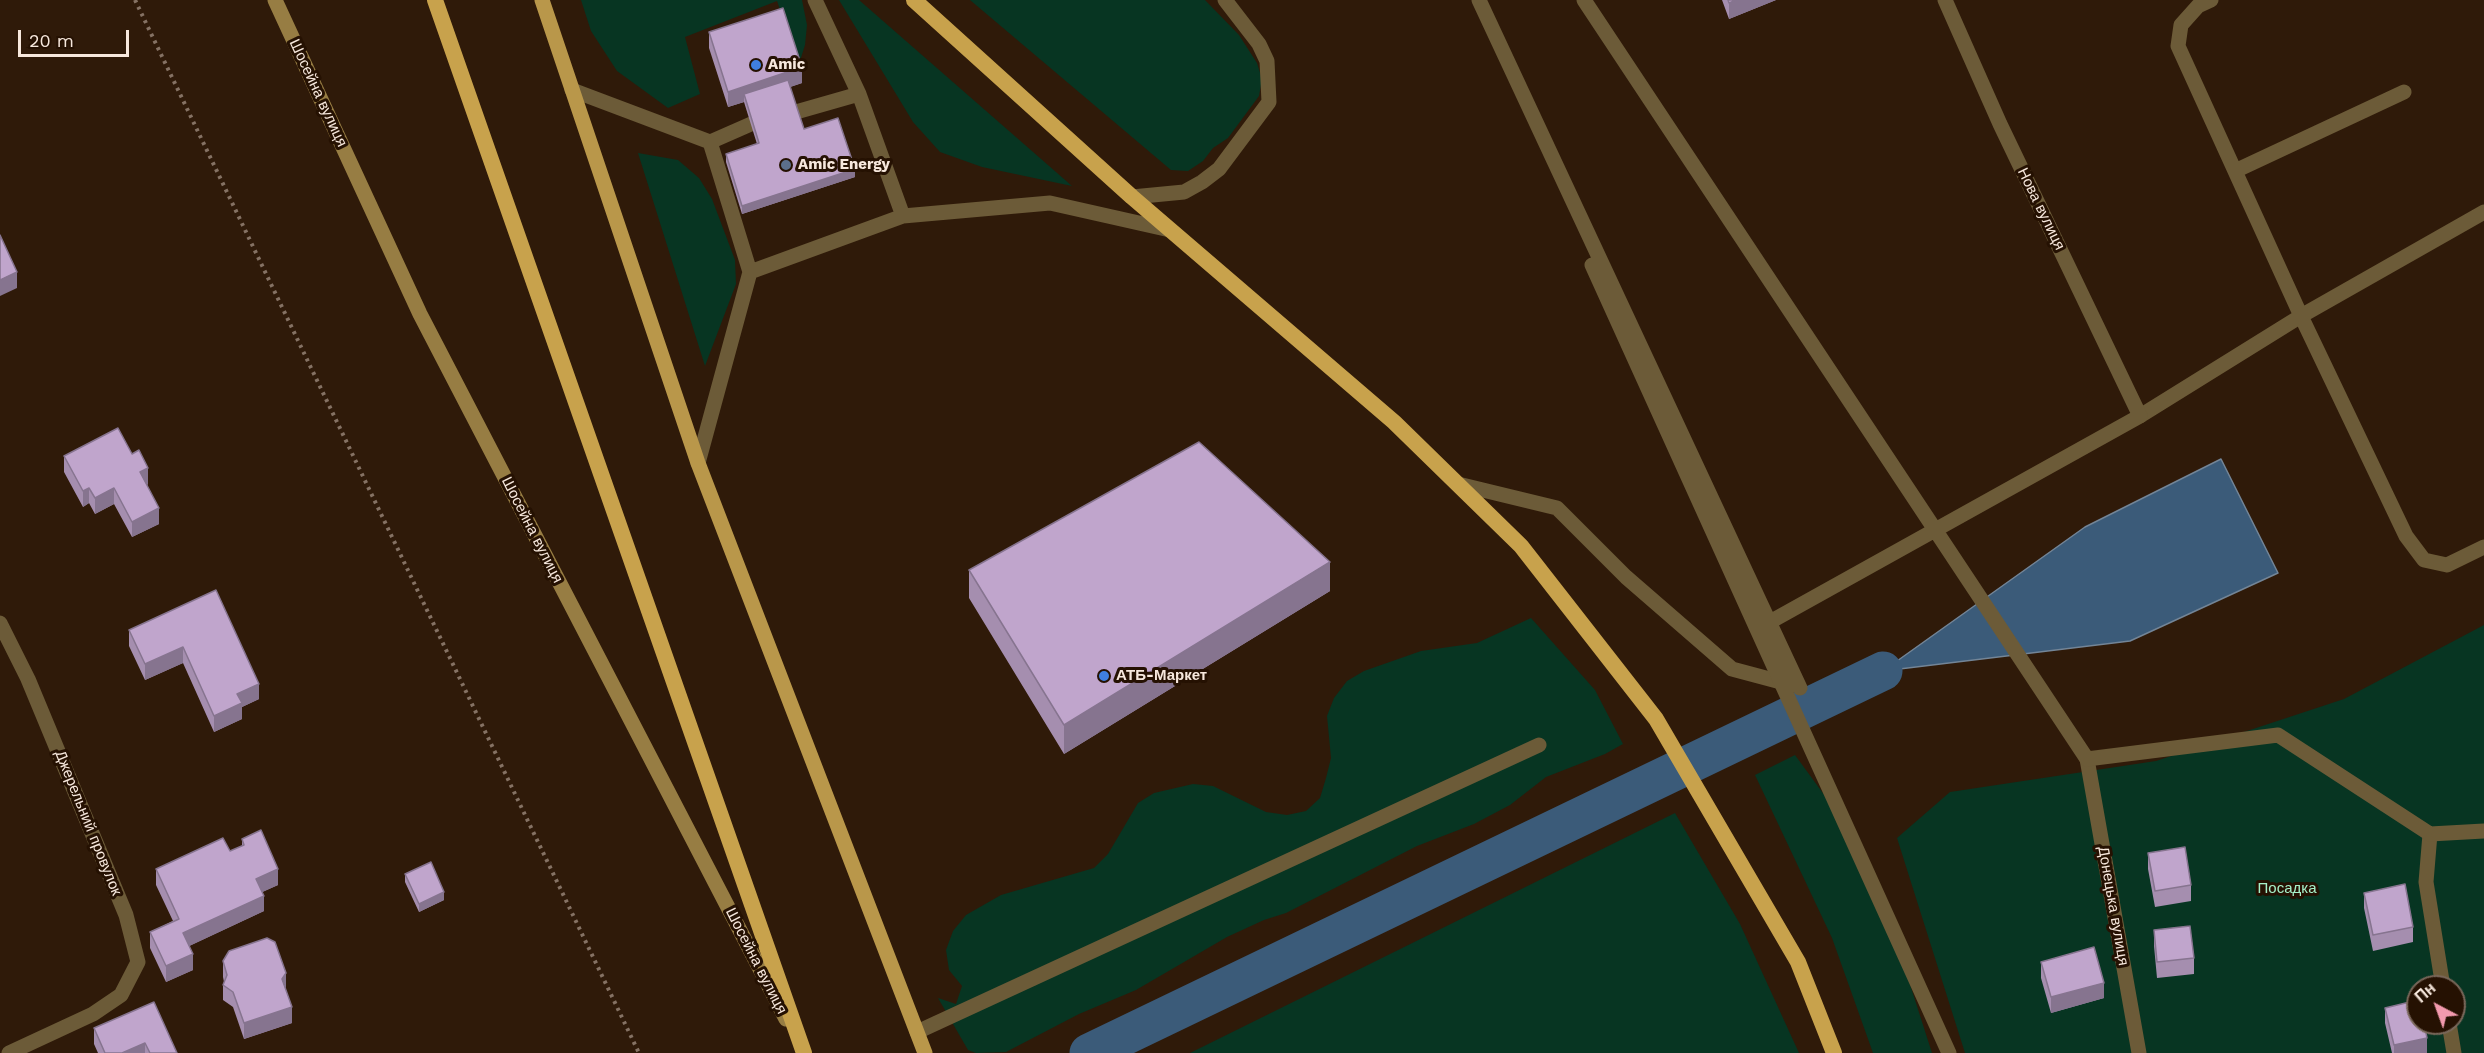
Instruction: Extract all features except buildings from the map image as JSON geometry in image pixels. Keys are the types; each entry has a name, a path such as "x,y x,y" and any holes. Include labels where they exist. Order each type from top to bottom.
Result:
{"highway":[{"path":"435,0 804,1053"},
{"path":"914,0 1132,197 1394,422 1521,546 1656,719 1798,962 1834,1053"}],"main road":[{"name":"Шосейна вулиця","path":"275,0 420,314 804,1053"},
{"path":"542,0 698,463 925,1053"}],"street":[{"path":"815,0 859,94 903,216"},
{"path":"1132,197 1184,192 1202,182 1219,169 1269,102 1266,62 1259,44 1224,0"},
{"path":"1471,0 1949,1053"},
{"path":"1479,0 1800,688"},
{"path":"1584,0 2087,759 2278,735 2430,834 2484,831"},
{"name":"Нова вулиця","path":"1945,0 2000,123 2140,416"},
{"path":"2211,0 2198,6 2181,25 2178,46 2301,316 2406,536 2424,560 2447,565 2484,547"},
{"path":"572,90 710,142 751,124"},
{"path":"2235,171 2404,92"},
{"path":"796,112 859,94"},
{"path":"698,463 750,272 710,142"},
{"path":"750,272 903,216 1050,203 1170,230"},
{"path":"1800,688 1768,623 2140,416 2301,316 2484,212"},
{"path":"1458,484 1557,508 1626,577 1732,669 1800,688"},
{"name":"Джерельний провулок","path":"0,623 28,679 126,915 138,962 121,995 93,1014 9,1053"},
{"path":"916,1032 1539,746"},
{"name":"Донецька вулиця","path":"2087,759 2139,1053"},
{"path":"2430,834 2426,882 2442,975"},
{"path":"2451,1035 2454,1053"}],"path":[{"path":"135,0 639,1053"}],"green space":[{"path":"581,0 802,0 807,25 805,45 799,64 777,1 685,37 700,94 668,108 617,71 591,31"},
{"path":"839,0 859,0 1072,186 982,167 940,152 913,122"},
{"path":"970,0 1205,0 1239,35 1257,63 1262,79 1259,96 1228,138 1213,148 1203,161 1188,171 1171,170"},
{"path":"638,153 678,160 699,178 712,199 735,260 736,284 705,366"},
{"path":"1531,618 1595,690 1623,744 1605,754 1546,777 1510,805 1474,824 1417,846 1286,913 1264,920 1227,937 1136,990 1079,1014 1006,1052 976,1053 968,1050 938,998 956,1004 962,986 949,970 946,950 953,931 966,915 1001,895 1094,868 1108,854 1138,803 1154,793 1193,784 1213,786 1266,812 1287,815 1306,811 1320,798 1331,758 1327,716 1334,698 1347,681 1364,671 1421,651 1477,643"},
{"name":"Посадка","path":"2484,625 2484,1053 1965,1053 1897,838 1950,792 2156,761 2344,699"},
{"path":"1795,755 1847,826 1890,922 1932,1053 1873,1053 1832,938 1755,775"},
{"path":"1675,813 1740,924 1799,1053 1190,1053"}],"water":[{"path":"2221,459 2278,573 2130,641 1883,671 2085,527"}],"waterway":[{"path":"1089,1053 1883,671"}],"place":[{"name":"Amic","path":"756,65"},
{"name":"Amic Energy","path":"786,165"},
{"name":"АТБ-Маркет","path":"1104,676"}]}
